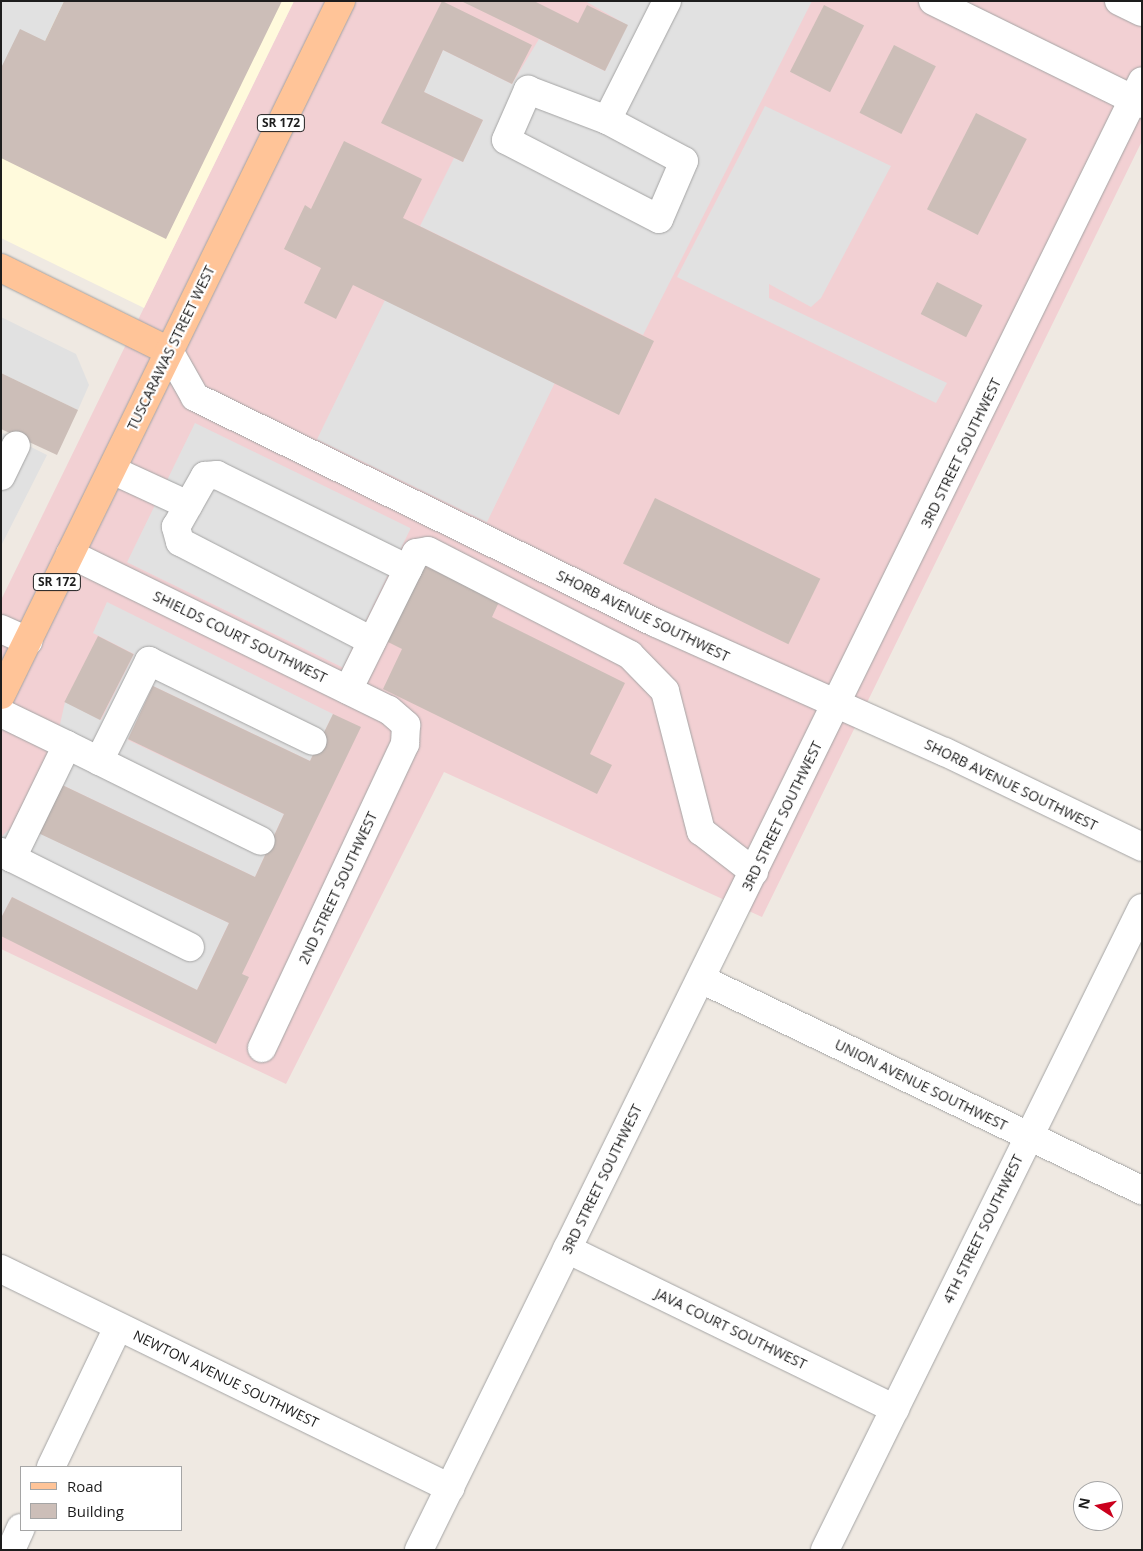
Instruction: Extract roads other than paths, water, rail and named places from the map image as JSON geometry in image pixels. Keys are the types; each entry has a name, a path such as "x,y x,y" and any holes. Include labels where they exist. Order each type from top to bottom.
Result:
{"main road":[{"name":"TUSCARAWAS STREET WEST","path":"1,695 341,1"},
{"path":"1,268 169,352"}],"street":[{"path":"607,120 667,1"},
{"path":"933,1 1139,95"},
{"path":"1119,1 1142,12"},
{"path":"528,90 607,120 684,161 659,219 506,140 528,90"},
{"name":"3RD STREET SOUTHWEST","path":"419,1550 1139,95"},
{"name":"SHORB AVENUE SOUTHWEST","path":"169,352 195,397 656,623 837,705 1142,848"},
{"path":"1,476 16,446"},
{"path":"112,470 188,506"},
{"path":"372,642 180,542 176,527 205,476 217,475 408,569"},
{"path":"348,690 416,553 428,551 630,655 664,691 701,831 754,872"},
{"name":"SHIELDS COURT SOUTHWEST","path":"70,554 389,710 406,725"},
{"path":"1,629 28,641"},
{"path":"98,761 149,661 312,741"},
{"path":"1,712 261,841"},
{"name":"2ND STREET SOUTHWEST","path":"262,1048 405,744 406,725"},
{"path":"67,745 7,855 190,947"},
{"name":"4TH STREET SOUTHWEST","path":"825,1550 1142,908"},
{"name":"UNION AVENUE SOUTHWEST","path":"701,979 1028,1138 1142,1190"},
{"name":"JAVA COURT SOUTHWEST","path":"568,1249 895,1409"},
{"name":"NEWTON AVENUE SOUTHWEST","path":"1,1269 450,1488"},
{"path":"50,1466 118,1327"},
{"path":"11,1550 20,1530"}]}
